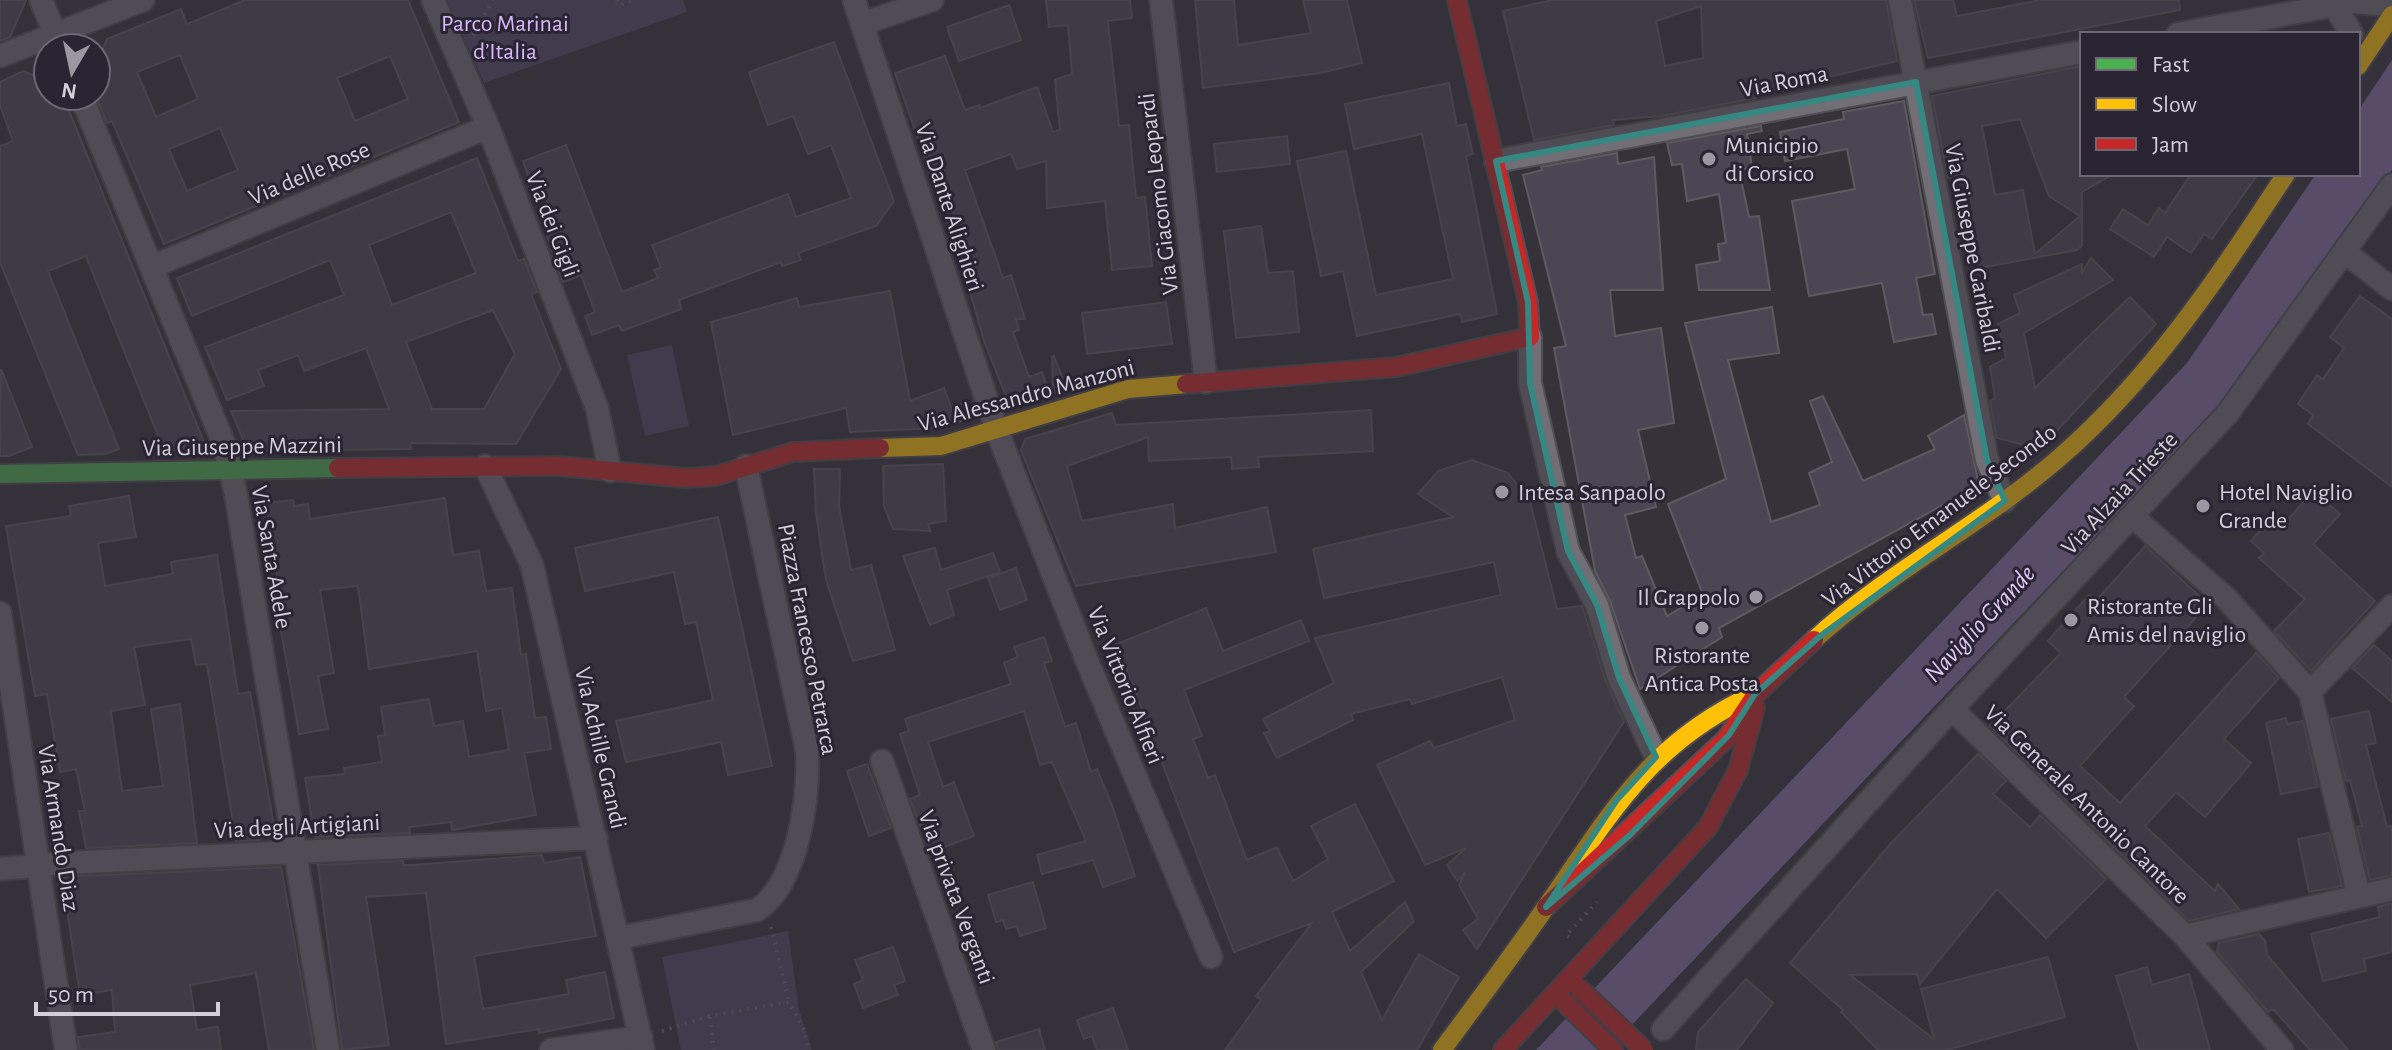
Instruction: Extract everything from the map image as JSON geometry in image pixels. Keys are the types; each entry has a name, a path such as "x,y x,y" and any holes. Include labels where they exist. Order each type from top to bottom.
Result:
{"main road":[{"path":"1457,0 1528,302 1530,337"},
{"path":"2361,54 2392,15"},
{"name":"Via Vittorio Emanuele Secondo","path":"1546,907 1630,835 1729,735 1755,694 1850,610 2005,501 2059,458 2114,406 2165,349 2209,291 2285,176"},
{"name":"Via Alessandro Manzoni","path":"485,466 559,466 686,478 716,476 793,452 941,446 997,431 1099,395 1206,382 1396,367 1530,337"},
{"name":"Via Giuseppe Mazzini","path":"0,474 485,466"},
{"path":"1503,1050 1574,983 1708,827 1726,801 1750,734 1755,694"},
{"name":"Via Vittorio Emanuele Secondo","path":"1442,1050 1546,907 1616,801 1656,757 1707,715 1755,694"},
{"path":"1574,983 1644,1050"},
{"path":"1560,998 1613,1050"}],"street":[{"path":"41,0 55,32"},
{"path":"75,32 143,0"},
{"name":"Via dei Gigli","path":"433,0 488,127 597,408 610,471"},
{"name":"Via Dante Alighieri","path":"854,0 997,431"},
{"path":"862,24 932,0"},
{"name":"Via Giacomo Leopardi","path":"1161,0 1206,382"},
{"name":"Via Giuseppe Garibaldi","path":"1900,0 1987,460 2005,501"},
{"path":"2189,32 2341,4 2362,2 2392,5"},
{"path":"2341,4 2340,15 2351,32"},
{"path":"0,56 32,47"},
{"name":"Via Roma","path":"1496,161 2080,52"},
{"name":"Via Santa Adele","path":"88,112 224,444 236,495 328,1050"},
{"name":"Via delle Rose","path":"151,267 488,127"},
{"name":"Via Alzaia Trieste","path":"1663,1029 1952,709 2228,413 2392,185"},
{"path":"2346,253 2392,289"},
{"path":"1530,337 1530,383 1568,551 1597,605 1619,678 1656,757"},
{"name":"Via Vittorio Alfieri","path":"997,431 1087,661 1211,957"},
{"name":"Via Achille Grandi","path":"485,466 532,565 642,1044"},
{"name":"Piazza Francesco Petrarca","path":"746,466 807,751 808,778 802,826 783,875 766,904"},
{"path":"2133,517 2227,599 2310,692 2359,896"},
{"path":"2310,692 2392,606"},
{"name":"Via Armando Diaz","path":"0,613 66,1050"},
{"name":"Via Generale Antonio Cantore","path":"1952,709 2185,936 2282,1050"},
{"name":"Via privata Verganti","path":"882,761 984,1050"},
{"name":"Via degli Artigiani","path":"0,869 596,838"},
{"path":"2185,936 2392,889"},
{"path":"619,938 757,910 766,904"},
{"path":"551,1050 642,1044"}],"path":[{"path":"459,61 493,0"},
{"path":"617,0 619,5 634,0"},
{"path":"1569,937 1566,935 1597,902"},
{"path":"766,904 789,1002 804,1030 809,1050"},
{"path":"642,1044 709,1016 789,1002"},
{"path":"709,1016 714,1050"}],"highlighted area":[{"path":"1916,82 1987,460 2005,501 1819,637 1755,694 1729,735 1630,835 1546,907 1616,801 1656,757 1619,678 1597,605 1568,551 1530,383 1528,302 1496,161"}],"green space":[{"name":"Parco Marinai d’Italia","path":"447,0 683,0 687,12 484,83"},
{"path":"672,345 689,426 645,436 627,355"},
{"path":"788,931 799,1010 812,1050 681,1050 662,957"}],"water":[{"name":"Naviglio Grande","path":"2392,60 2392,170 2290,314 2215,411 1608,1050 1536,1050 2187,363 2315,176 2360,176 2360,108"}],"building":[{"path":"0,0 26,0 10,37 0,41"},
{"path":"245,0 408,0 459,122 164,244 112,121 107,123 103,112 112,112 112,37 181,9 187,24","holes":["180,55 198,99 156,117 137,72","390,56 408,99 355,121 337,78","220,128 238,170 187,191 169,149"]},
{"path":"1046,0 1130,0 1132,18 1108,21 1119,126 1129,125 1136,198 1145,197 1152,266 1112,270 1105,201 1047,208 1046,161 1017,169 1011,154 965,170 1003,278 1011,275 1025,319 1016,319 1019,330 1013,332 1029,377 1042,372 1049,394 1010,406 984,341 962,263 895,73 945,56 965,110 979,105 980,108 1037,87 1053,132 1060,130 1055,80 1072,74 1068,25 1049,27"},
{"path":"1195,0 1234,0 1238,45 1311,33 1303,0 1347,0 1362,63 1320,73 1203,88"},
{"path":"1553,0 1886,0 1897,61 1755,94 1756,98 1661,116 1613,120 1614,125 1534,140 1503,11","holes":["1701,6 1703,58 1665,66 1656,21"]},
{"path":"1914,0 1953,0 1957,16 2040,0 2179,0 2180,10 1928,58"},
{"path":"1009,5 1021,40 959,61 947,27"},
{"path":"834,42 894,201 876,226 798,253 801,260 782,266 781,262 679,300 681,309 622,331 619,325 592,335 585,316 595,312 581,275 563,282 543,224 554,220 539,181 531,184 523,161 566,145 622,292 658,278 654,270 661,268 652,245 788,194 796,217 851,198 831,145 808,154 793,116 768,125 749,72"},
{"path":"2080,66 2080,176 2110,176 2082,192 2082,246 2077,250 1980,268 1962,173 1948,178 1932,96","holes":["2020,119 2049,196 2080,216 2035,254 2023,190 1995,195 1982,126"]},
{"path":"23,71 32,75 32,112 70,112 204,442 165,453 86,256 48,271 119,449 105,454 78,455 0,262 0,146 13,141 0,106 0,82"},
{"path":"1449,83 1457,126 1466,124 1473,154 1466,156 1497,314 1462,322 1460,314 1357,336 1343,271 1321,276 1297,161 1346,151 1376,295 1453,279 1422,134 1354,149 1345,104"},
{"path":"1904,101 1935,274 1916,278 1923,315 1932,314 1936,334 1894,342 1882,283 1809,296 1792,201 1855,189 1847,149 1785,161 1780,132 1844,119 1843,112"},
{"path":"1761,126 1762,131 1747,134 1752,167 1739,170 1749,217 1759,216 1770,290 1699,290 1696,265 1720,261 1718,244 1726,243 1719,194 1687,201 1682,164 1672,165 1667,143"},
{"path":"1287,136 1290,164 1217,172 1214,144"},
{"path":"1617,153 1618,164 1654,157 1663,290 1610,290 1615,336 1661,328 1674,423 1638,430 1656,507 1625,515 1636,558 1642,556 1667,616 1703,595 1668,504 1726,479 1685,323 1772,307 1779,353 1728,360 1771,522 1820,505 1809,473 1832,462 1810,401 1823,396 1863,481 1935,449 1928,436 1964,415 1979,485 1719,628 1722,637 1640,689 1610,601 1595,571 1554,348 1566,346 1523,175 1542,170 1541,167"},
{"path":"477,158 518,261 524,259 537,292 531,294 561,369 516,444 410,443 411,449 248,451 231,411 389,409 366,348 304,371 298,355 258,370 264,386 227,400 205,347 344,295 330,260 192,316 177,278","holes":["451,212 476,273 392,305 369,245","493,310 515,354 484,409 432,409 406,342"]},
{"path":"2190,176 2257,176 2212,239 2204,234 2191,253 2167,237 2154,257 2110,229 2123,209 2148,225 2159,208 2165,213"},
{"path":"1261,226 1268,273 1293,271 1299,332 1236,338 1224,231"},
{"path":"2091,258 2113,280 2024,333 2035,388 2130,297 2156,324 2040,449 1997,438 1990,401 1995,398 1990,367 2006,358 1998,324 2020,313 2014,295 2082,264 2082,272"},
{"path":"890,291 910,401 944,388 951,407 963,403 969,419 938,428 850,432 846,408 733,435 711,322 797,298 799,307"},
{"path":"2360,296 2392,319 2392,487 2308,424 2313,415 2298,404 2317,375 2323,379 2344,348 2330,337"},
{"path":"1166,302 1172,344 1087,354 1082,313"},
{"path":"1052,357 1067,389 1053,393"},
{"path":"1,369 32,447 9,456 0,456"},
{"path":"1371,410 1373,451 1258,457 1259,467 1232,469 1231,457 1149,461 1148,437 1067,466 1082,521 1173,504 1175,528 1267,507 1276,552 1076,586 1021,450 1025,439 1112,413 1116,425"},
{"path":"1472,460 1508,473 1530,501 1557,609 1582,606 1606,682 1624,722 1477,949 1463,930 1478,919 1459,885 1465,873 1457,881 1447,865 1466,848 1425,865 1377,765 1430,741 1434,748 1515,720 1502,677 1412,704 1410,699 1351,714 1353,720 1277,758 1264,733 1270,731 1263,719 1334,683 1315,638 1501,595 1494,562 1324,598 1313,549 1453,517 1418,494 1438,471"},
{"path":"943,464 946,521 928,524 930,531 893,529 884,506 883,466"},
{"path":"814,469 840,469 839,506 851,570 871,565 895,650 853,661 826,580 816,513"},
{"path":"2313,491 2340,514 2313,544 2375,601 2311,671 2274,631 2305,599 2259,558 2264,553 2251,541 2275,514 2285,523"},
{"path":"129,496 136,537 98,543 105,586 173,574 171,562 217,555 238,694 250,692 274,826 259,840 236,841 207,664 196,665 191,639 134,647 145,705 111,711 122,791 163,786 151,709 180,704 197,843 86,848 79,811 85,811 76,769 60,772 47,694 35,696 6,526 71,516 69,506"},
{"path":"445,498 453,555 479,551 486,591 512,588 521,655 526,654 535,718 546,717 551,749 524,753 536,815 452,830 451,822 409,827 410,833 315,837 305,778 345,774 344,768 382,762 378,736 385,735 381,707 429,699 434,726 463,721 469,757 509,750 502,708 486,711 477,651 369,669 358,586 320,590 334,673 318,676 328,729 299,734 281,630 285,629 266,503 293,500 294,506 308,504 310,519"},
{"path":"718,517 772,766 728,775 721,742 626,762 616,721 713,700 696,622 685,624 674,572 585,591 575,548"},
{"path":"2145,546 2208,604 2124,697 2134,706 2080,766 2120,803 2256,653 2279,678 2224,739 2251,763 2205,817 2176,792 2145,826 2215,891 2218,884 2239,909 2189,921 1990,726 2061,653 2048,641 2089,595 2096,601"},
{"path":"935,548 941,570 993,553 1000,572 947,590 954,615 930,625 903,556"},
{"path":"1016,568 1027,600 1000,610 988,578"},
{"path":"1206,608 1223,651 1301,620 1309,641 1184,690 1202,736 1193,739 1208,778 1215,775 1247,860 1277,847 1293,881 1328,859 1311,826 1355,804 1394,881 1332,912 1350,951 1405,902 1414,921 1361,972 1382,1020 1419,954 1459,977 1417,1050 1225,1050 1261,1000 1256,996 1312,923 1234,952 1125,665 1120,667 1112,646"},
{"path":"1044,637 1052,661 1044,663 1065,727 1076,723 1091,772 1097,769 1112,805 1135,876 1103,887 1093,860 1042,874 1037,855 1086,841 1052,762 1040,765 1024,711 928,742 943,787 954,782 974,836 931,852 910,799 920,795 900,734 909,731 905,719 1011,684 1004,663 1018,657 1014,647"},
{"path":"2374,645 2392,661 2392,702 2352,668"},
{"path":"2369,711 2376,743 2366,745 2387,827 2392,826 2392,875 2370,880 2357,827 2362,826 2350,780 2346,781 2331,719"},
{"path":"2286,718 2287,724 2303,721 2318,787 2281,794 2266,723"},
{"path":"1978,754 2006,781 1993,794 2030,827 2040,815 2106,879 2046,938 1997,889 1920,984 1917,974 1850,975 1934,1039 1921,989 2048,957 2065,1017 1947,1050 1878,1050 1841,1012 1843,1010 1790,963 1892,842"},
{"path":"867,764 891,828 869,836 847,771"},
{"path":"2329,833 2342,886 2309,892 2298,839"},
{"path":"542,855 544,863 580,857 596,936 474,956 483,1009 569,994 566,980 605,972 614,1018 539,1033 539,1029 446,1044 426,893 366,897 389,1045 342,1050 318,865 403,861 403,865 413,865"},
{"path":"281,867 314,1050 269,1050 256,973 190,985 197,1030 218,1027 221,1050 80,1050 78,1037 115,1032 112,990 80,995 62,877"},
{"path":"1033,882 1046,928 1020,936 1017,926 1006,929 1003,920 996,922 988,895"},
{"path":"2392,903 2392,952 2364,959 2366,971 2323,981 2311,934 2380,917 2378,907"},
{"path":"2259,934 2265,941 2267,955 2348,1050 2310,1050 2273,1009 2268,1012 2217,952 2219,943"},
{"path":"893,947 905,981 894,985 898,995 863,1008 854,984 863,980 855,960"},
{"path":"2147,967 2152,985 2189,974 2210,1050 2139,1050 2116,976"},
{"path":"1746,979 1773,1003 1737,1050 1696,1050 1698,1032"},
{"path":"1113,1008 1128,1050 1097,1050 1092,1036 1084,1039 1077,1020"},
{"path":"1039,1029 1045,1050 998,1050 996,1042"}],"traffic: fast":[{"path":"0,474 338,468"}],"traffic: slow":[{"path":"2360,63 2392,15"},
{"path":"1814,640 1873,592 1999,505 2093,427 2182,324 2285,176"},
{"path":"880,448 941,446 1128,389 1186,384"},
{"path":"1442,1050 1634,784 1686,735 1718,713 1755,694"}],"traffic: jam":[{"path":"1186,384 1396,367 1530,337 1528,302 1457,0"},
{"path":"338,468 559,466 686,478 716,476 793,452 880,448"},
{"path":"1546,907 1727,738 1757,693 1814,640"},
{"path":"1503,1050 1708,827 1738,770 1755,708"},
{"path":"1578,987 1644,1050"},
{"path":"1556,994 1613,1050"}],"place":[{"name":"Municipio di Corsico","path":"1709,159"},
{"name":"Intesa Sanpaolo","path":"1502,492"},
{"name":"Hotel Naviglio Grande","path":"2203,506"},
{"name":"Il Grappolo","path":"1756,597"},
{"name":"Ristorante Gli Amis del naviglio","path":"2071,620"},
{"name":"Ristorante Antica Posta","path":"1702,628"}]}
